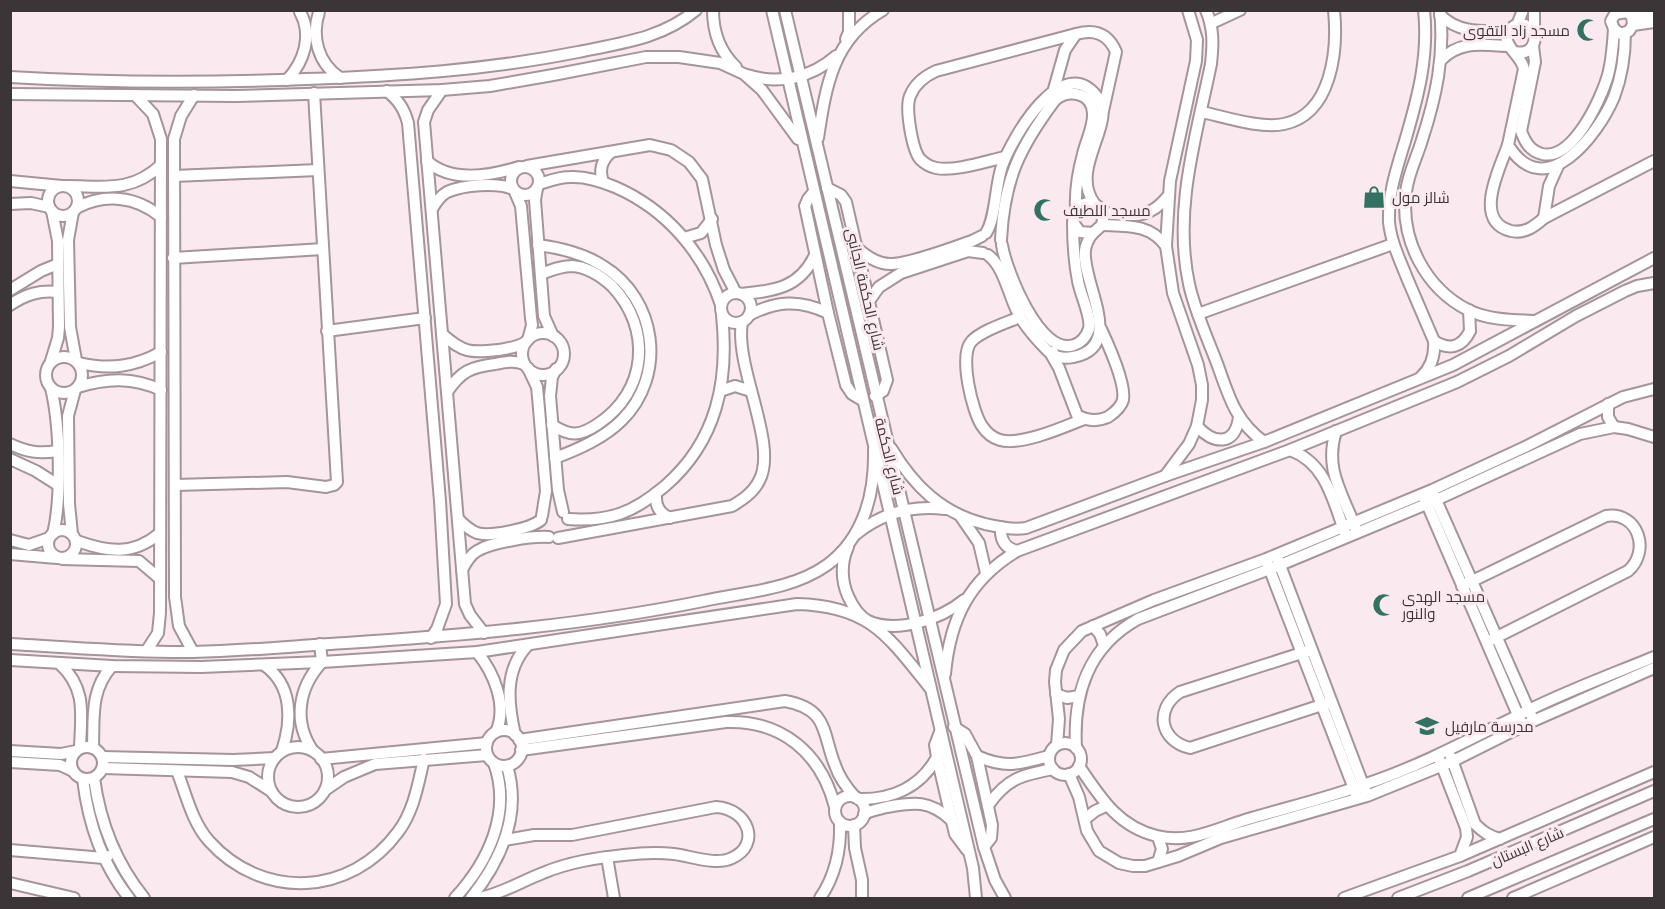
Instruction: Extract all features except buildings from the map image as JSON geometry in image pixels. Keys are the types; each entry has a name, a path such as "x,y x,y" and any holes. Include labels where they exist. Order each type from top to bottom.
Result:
{"street":[{"path":"10,77 166,82 251,81 405,75 499,66 652,37 671,28 696,10"},
{"path":"713,10 713,23 725,54 762,90 803,146"},
{"name":"شارع الحكمة","path":"772,10 968,852 976,898"},
{"name":"شارع الحكمة","path":"785,10 954,727 984,847 995,880 1005,898"},
{"path":"817,144 827,87 849,32 849,10"},
{"path":"10,94 251,95 442,90 490,86 646,57 695,59 720,63 770,80 788,79 801,76 828,63 862,25 883,10"},
{"path":"1165,476 1189,444 1197,426 1202,400 1198,365 1173,293 1166,246 1168,196 1196,61 1197,40 1188,10"},
{"path":"1206,10 1212,23 1211,64 1184,194 1183,240 1189,286 1239,417 1246,428 1264,442"},
{"path":"1212,23 1240,10"},
{"path":"1202,112 1267,125 1284,124 1300,118 1313,109 1324,90 1335,47 1334,10"},
{"path":"1417,380 1426,373 1431,363 1434,341 1393,244 1389,224 1392,186 1424,68 1426,45 1424,10"},
{"path":"1522,10 1506,36 1524,69 1517,130 1529,148 1537,153 1555,154 1573,148"},
{"path":"1534,10 1535,62 1517,130 1508,145 1492,188 1491,211 1495,219 1510,231 1529,230 1544,218 1654,161"},
{"path":"299,11 309,16 320,11"},
{"path":"287,80 296,71 305,51 305,26 299,11"},
{"path":"320,11 316,26 318,51 330,71 340,78"},
{"path":"1440,13 1452,25 1467,31 1525,25 1534,32"},
{"path":"1440,13 1441,60 1438,85 1407,189 1405,208 1407,232 1414,252 1431,279 1449,297 1469,310 1501,318 1535,321"},
{"path":"1614,29 1617,32 1627,19 1654,13"},
{"path":"1573,148 1602,91 1611,60 1614,29 1612,14 1627,19 1654,22"},
{"path":"1544,218 1549,186 1558,166 1573,148 1598,126 1613,97 1623,66 1627,19"},
{"path":"857,247 864,254 880,262 898,264 972,241 984,234 995,233 1024,304 1043,331 1058,344 1076,345 1085,337 1090,325 1078,283 1073,245 1077,177 1115,61 1116,52 1109,39 1103,34 1086,31 936,71 927,75 914,88 907,110 920,159 927,164 944,169 1005,157"},
{"path":"869,301 879,287 901,273 968,251 985,254 997,253 1001,243 1004,206 1010,177 1021,152 1053,95 1065,50 1076,34"},
{"path":"1441,60 1452,50 1467,45 1525,52 1533,46"},
{"path":"550,58 553,75"},
{"path":"46,79 46,94"},
{"path":"251,81 251,95"},
{"path":"442,90 428,110 424,122 427,161 465,604 470,615 484,633"},
{"path":"387,91 401,105 408,123 436,453 446,604 438,629 430,638"},
{"path":"175,485 286,482 326,487 337,482 314,93"},
{"path":"1020,317 976,337 968,346 965,359 968,379 981,425 993,437 1006,441 1050,432 1084,419 1103,419 1113,414 1123,399 1121,384 1101,329 1085,253 1085,246 1093,233 1102,225 1104,213 1087,193 1085,181 1098,116 1090,103 1079,94 1053,95 1025,124 1005,157 994,200 991,223 979,245 985,254 996,263 1020,317 1051,354 1059,368 1072,406 1077,415 1084,419"},
{"path":"135,95 145,103 158,126 161,138 160,613 158,633 147,650"},
{"path":"194,95 184,110 174,139 173,258 176,612 179,626 194,652"},
{"path":"1414,111 1430,115"},
{"path":"1182,126 1198,130"},
{"path":"1508,145 1520,160 1528,165 1558,166"},
{"path":"427,161 435,169 455,176 493,173 650,146 671,150 689,162 702,179 716,245 724,270 739,294 750,303 741,346 765,460 759,481 746,498 732,506 554,538 536,537 487,547 476,551 467,560 462,570"},
{"path":"603,182 602,163 611,152"},
{"path":"10,181 64,186 125,186 150,175 161,165"},
{"path":"447,392 454,382 473,367 514,361 542,375 550,373 561,364 563,352 561,345 553,336 544,316 535,200 538,186 537,172 523,167"},
{"path":"523,167 511,177 521,206 532,325 522,353 526,366 534,377 538,398 546,491 542,530 554,538"},
{"path":"174,176 318,170"},
{"path":"432,209 437,200 457,189 494,185 527,195 538,186 554,179 571,177 603,182 648,205 684,238 706,268 722,310 731,323 746,319 776,304 791,302 810,305 828,312"},
{"path":"64,186 73,189 78,202 69,231 70,338 83,375 68,416 69,504 77,548 74,554 59,558 49,550 56,519 57,416 51,388 45,375 58,338 57,231 48,200 55,188 64,186"},
{"name":"شارع الحكمة الجانبى","path":"827,188 844,198 857,247 887,380 883,391 875,396"},
{"path":"813,193 805,207 828,312 846,385 852,394 862,400"},
{"path":"1104,213 1145,215 1154,211 1168,196"},
{"path":"10,204 31,203 51,209 62,216 89,202 123,199 144,205 161,218"},
{"path":"1076,209 1081,204 1094,203"},
{"path":"684,238 701,233 712,219"},
{"path":"1073,222 1080,232 1093,233"},
{"path":"1102,225 1145,228 1166,246"},
{"path":"1198,314 1393,244"},
{"path":"538,245 573,252 605,267 628,287 644,313 650,335 649,369 637,402 622,420 602,436 579,449 555,458"},
{"path":"173,258 323,249"},
{"path":"458,519 465,527 486,535 532,526 552,510 566,516 592,521 615,517 637,507 656,494 680,473 698,448 712,421 724,370 725,343 722,310 727,297 788,285 805,273 815,254"},
{"path":"886,440 919,485 945,509 961,517 1001,527 1018,529 1035,525 1264,442 1417,380 1478,353 1654,258"},
{"path":"10,290 58,264"},
{"path":"541,274 556,268 572,266 588,269 607,281 628,307 639,338 638,367 635,376 628,394 610,416 586,432 574,434 562,432 552,425"},
{"path":"421,272 436,270"},
{"path":"161,281 173,281"},
{"path":"874,450 871,495 843,565 844,584 850,602 867,621 896,625 915,623 929,620 952,608 967,597 986,573 1017,551 1290,450 1467,378 1585,311 1638,286 1654,283"},
{"path":"10,305 36,292 58,292"},
{"path":"1434,341 1442,346 1460,345 1470,331 1469,310"},
{"path":"327,331 425,318"},
{"path":"1090,325 1101,329"},
{"path":"1051,354 1060,358 1069,358 1087,352 1099,338 1101,329"},
{"path":"442,334 462,349 473,353 515,348 540,333 553,336"},
{"path":"1051,354 1058,344"},
{"path":"51,361 63,356 99,368 121,367 135,364 161,352"},
{"path":"554,538 567,531 566,516 558,490 552,425 550,386 556,369"},
{"path":"51,388 63,393 98,381 119,380 148,384 161,390"},
{"path":"720,392 735,386 751,391"},
{"path":"1429,497 1608,404 1638,392 1654,389"},
{"path":"1371,399 1377,415"},
{"path":"1608,404 1608,417 1614,427"},
{"path":"1197,426 1211,439 1227,439 1234,434 1239,417"},
{"path":"1049,756 1053,769 1057,773 1069,774 1079,766 1081,760 1076,748 1076,722 1079,696 1091,664 1104,645 1126,625 1580,434 1614,427 1654,437"},
{"path":"1336,431 1331,450 1332,470 1356,528"},
{"path":"10,444 23,451 40,454 57,451"},
{"path":"1290,450 1308,459 1322,474 1345,532"},
{"path":"436,453 452,452"},
{"path":"10,459 58,485"},
{"path":"161,460 174,460"},
{"path":"656,494 655,501 658,509 670,518"},
{"path":"1429,497 1526,718"},
{"path":"10,644 194,652 430,638 658,610 798,580 827,564 852,538 890,514 924,508 945,509"},
{"path":"1467,584 1612,514 1622,517 1636,529 1641,548 1634,566 1628,571 1491,640"},
{"path":"961,517 979,543 986,573"},
{"path":"1001,527 1001,538 1004,543 1017,551"},
{"path":"10,540 29,545 63,530 97,548 118,550 134,549 148,543 160,533"},
{"path":"10,554 139,561 159,578"},
{"path":"977,756 994,763 1012,765 1049,756 1057,745 1059,719 1056,670 1064,650 1073,639 1093,626 1154,600 1273,562"},
{"path":"1273,562 1360,792"},
{"path":"944,684 951,638 967,597"},
{"path":"10,660 112,666 264,665 477,652 797,604 828,607 856,615 867,621 888,636 930,688"},
{"path":"658,610 660,626"},
{"path":"1093,626 1101,634 1104,645"},
{"path":"320,644 322,662 308,680 301,700 303,730 328,774 325,791"},
{"path":"507,766 515,762 519,742 511,713 510,682 517,659 527,646"},
{"path":"1307,651 1180,692 1168,704 1163,720 1165,728 1174,742 1190,748 1326,703"},
{"path":"477,652 495,683 500,713 496,732"},
{"path":"1069,774 1079,797 1092,842 1108,858 1133,866 1158,862 1221,838 1360,792 1445,758 1654,657"},
{"path":"60,664 75,682 82,705 78,750 71,762 73,771"},
{"path":"264,665 278,677 286,693 289,723 279,755 268,774 271,791"},
{"path":"102,763 93,748 95,694 104,674 112,666"},
{"path":"1526,718 1654,668"},
{"path":"1056,694 1067,698 1079,696"},
{"path":"455,898 481,863 497,827 501,788 489,754 490,737 496,732 506,731 519,742 650,727 726,722 746,722 765,726 790,739 808,755 825,779 835,807 835,815 840,822 854,825 862,819 864,808 838,774 822,723 809,710 794,703 767,702 650,727"},
{"path":"765,726 762,711 767,702"},
{"path":"954,727 965,734 977,756 989,804 992,832 984,847"},
{"path":"940,732 935,745 951,820 957,839 968,852"},
{"path":"1057,745 1070,744 1076,748"},
{"path":"10,751 61,754 93,748"},
{"path":"88,778 102,763 233,760 279,755 293,748 304,748 318,755 489,754 507,766 513,792 513,805 505,840 495,864 471,898"},
{"path":"808,755 823,754 830,748"},
{"path":"102,763 177,771 232,772 249,777 271,791 277,799 293,807 303,807 312,804 344,777 375,764 489,754"},
{"path":"835,807 841,799 850,796 875,798 910,789 923,778 937,757"},
{"path":"1445,758 1475,824 1491,837 1500,839"},
{"path":"1445,758 1466,828 1465,847 1460,856"},
{"path":"177,771 195,818 208,840 246,871 270,880 294,884 319,882 343,876 365,865 384,849 400,830 411,808 424,759"},
{"path":"10,762 60,765 88,778 101,815 109,855 129,898"},
{"path":"1079,766 1114,815 1135,829 1170,839 1197,837 1246,820 1360,792"},
{"path":"989,804 1000,789 1015,778 1053,769"},
{"path":"1344,898 1460,856 1654,772"},
{"name":"شارع البستان","path":"1398,898 1468,872 1654,791"},
{"path":"864,814 912,802 930,806 951,820"},
{"path":"1085,819 1106,806"},
{"path":"480,898 505,891 560,867 607,857 655,853 730,860 745,847 748,830 739,814 716,807 572,835 534,835 505,840"},
{"name":"شارع البستان","path":"1467,898 1654,819"},
{"path":"820,898 835,870 840,822"},
{"path":"854,825 855,848 863,889 862,898"},
{"path":"1158,837 1162,849 1158,862"},
{"path":"1513,898 1654,837"},
{"path":"10,850 109,855 144,898"},
{"path":"607,857 614,898"},
{"path":"835,870 839,867 850,866 859,871"},
{"path":"10,883 74,898"}],"place":[{"name":"مسجد زاد التقوى","path":"1588,30"},
{"name":"شالز مول","path":"1374,197"},
{"name":"مسجد اللطيف","path":"1045,210"},
{"name":"مسجد الهدى والنور","path":"1384,605"},
{"name":"مدرسة مارفيل","path":"1427,726"}]}
